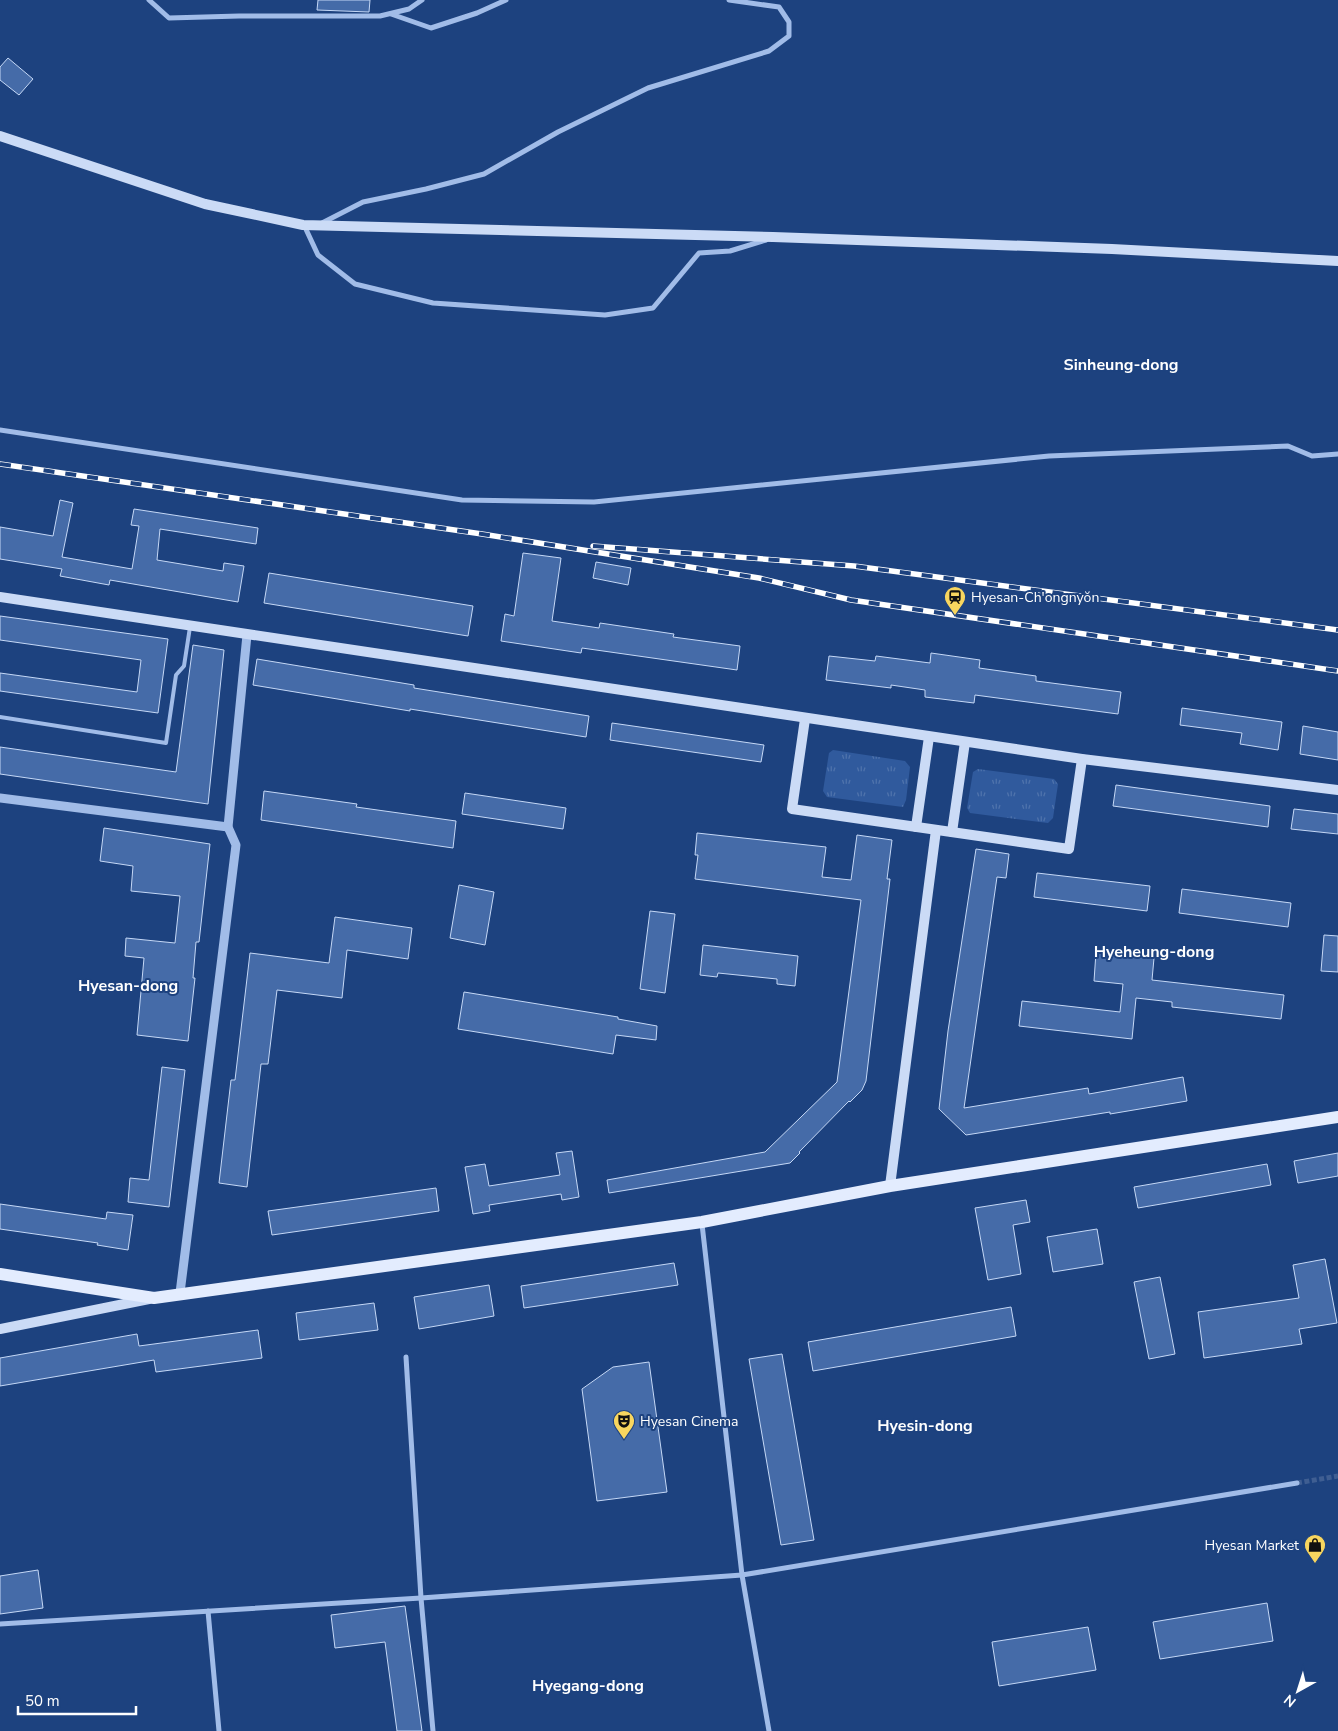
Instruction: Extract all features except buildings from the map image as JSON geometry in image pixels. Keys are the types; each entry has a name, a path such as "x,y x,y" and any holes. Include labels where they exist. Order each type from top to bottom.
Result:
{"main road":[{"path":"0,136 205,204 304,225 773,237 1112,249 1338,260"},
{"path":"0,597 247,636 929,737 1082,759 1338,790"},
{"path":"805,719 792,809 936,830 1069,849 1082,759"},
{"path":"916,827 929,737"},
{"path":"952,832 965,742"},
{"path":"890,1186 936,830"},
{"path":"0,1329 180,1293 702,1222 890,1186 1338,1117"},
{"path":"0,1274 154,1298"}],"street":[{"path":"149,0 169,18 380,16 409,9 422,0"},
{"path":"390,14 431,28 477,13 506,0"},
{"path":"319,225 362,202 426,190 484,174 558,132 648,88 769,51 789,36 789,22 778,7 728,0"},
{"path":"304,225 318,256 355,284 433,303 605,315 653,308 698,253 730,251 773,237"},
{"path":"0,430 462,500 594,502 1049,456 1288,446 1312,456 1338,454"},
{"path":"180,1293 236,845 228,827 247,636"},
{"path":"0,798 228,827"},
{"path":"702,1222 742,1575 769,1731"},
{"path":"406,1357 421,1598 433,1731"},
{"path":"0,1624 421,1598 742,1575 1297,1483"},
{"path":"208,1611 219,1731"}],"lane":[{"path":"0,717 166,742 176,675 184,666 190,627"}],"green space":[{"path":"833,750 905,761 910,767 906,800 903,807 827,797 823,791 829,753"},
{"path":"978,769 1054,779 1058,784 1053,818 1048,823 970,813 967,808 973,772"}],"tunnel":[{"path":"1297,1483 1338,1476"}],"railway":[{"path":"0,464 482,534 759,578 851,600 1338,671"},
{"path":"593,546 854,566 1338,630"}],"place":[{"name":"Hyesan-Ch'ongnyŏn","path":"955,616"},
{"name":"Hyesan Cinema","path":"624,1440"},
{"name":"Hyesan Market","path":"1315,1564"}],"district":[{"name":"Sinheung-dong","path":"1121,364"},
{"name":"Hyeheung-dong","path":"1154,951"},
{"name":"Hyesan-dong","path":"128,985"},
{"name":"Hyesin-dong","path":"925,1425"},
{"name":"Hyegang-dong","path":"588,1685"}]}
